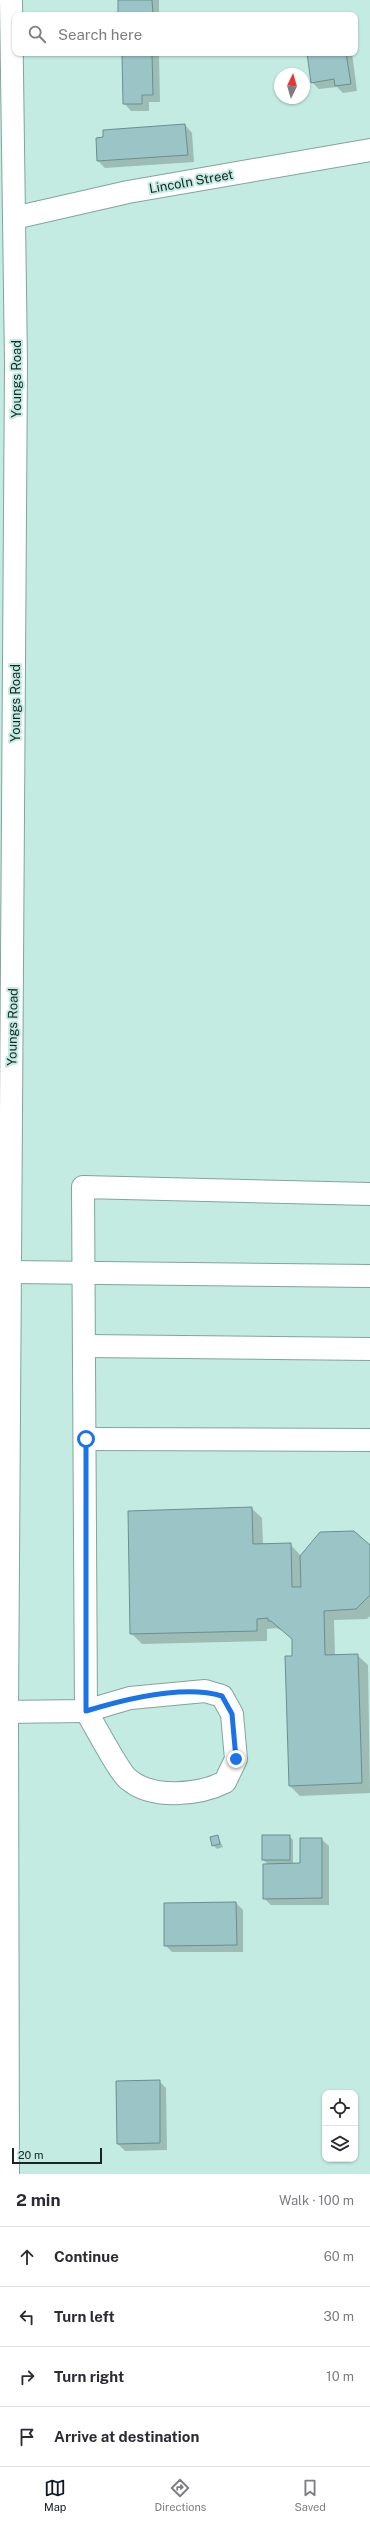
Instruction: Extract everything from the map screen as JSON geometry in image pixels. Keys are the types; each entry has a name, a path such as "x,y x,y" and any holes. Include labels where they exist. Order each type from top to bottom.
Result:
{"street":[{"name":"Youngs Road","path":"8,2174 4,1712 10,1272 7,771 14,218 11,0"},
{"name":"Lincoln Street","path":"14,218 128,192 370,150"},
{"path":"4,1712 86,1711 130,1698 205,1691 222,1696 232,1714 236,1759 225,1782 210,1790 172,1793 149,1789 127,1779 86,1711 86,1439 83,1187 370,1194"},
{"path":"10,1272 370,1276"},
{"path":"85,1346 370,1349"},
{"path":"86,1439 370,1440"}],"building":[{"path":"118,0 152,0 153,12 118,12"},
{"path":"122,56 152,56 153,95 142,95 142,104 123,104"},
{"path":"307,56 346,56 351,84 335,86 334,79 311,83"},
{"path":"185,124 188,155 97,161 96,138 103,137 103,130"},
{"path":"252,1507 253,1544 291,1543 292,1587 301,1587 300,1556 320,1532 354,1531 370,1545 370,1595 356,1609 324,1611 325,1655 358,1654 362,1783 289,1786 285,1656 292,1656 292,1639 271,1621 268,1621 268,1618 257,1619 257,1631 130,1634 128,1511"},
{"path":"218,1835 220,1844 212,1846 210,1837"},
{"path":"262,1835 290,1835 290,1860 262,1860"},
{"path":"300,1838 322,1838 322,1898 263,1899 263,1864 300,1863"},
{"path":"236,1902 237,1945 164,1946 164,1903"},
{"path":"160,2080 160,2143 117,2144 116,2081"}],"route":[{"path":"86,1439 86,1711 130,1698 205,1691 222,1696 232,1714 236,1759"}]}
